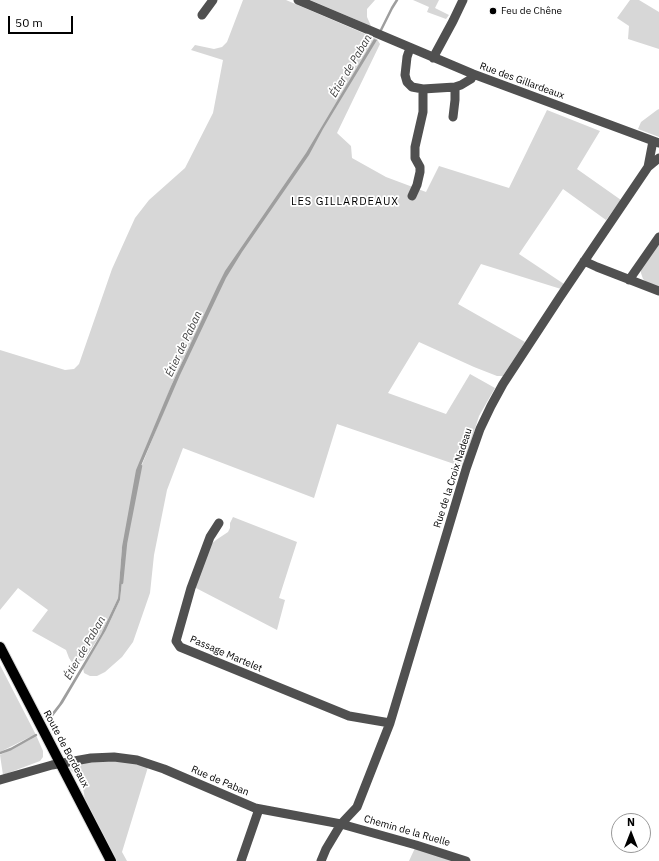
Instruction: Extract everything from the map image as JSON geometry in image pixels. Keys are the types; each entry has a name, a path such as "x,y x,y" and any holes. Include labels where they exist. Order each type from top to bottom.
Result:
{"main road":[{"name":"Route de Bordeaux","path":"0,647 111,861"}],"street":[{"path":"202,15 214,0"},
{"name":"Rue des Gillardeaux","path":"298,0 473,74 656,142"},
{"path":"433,58 453,22 463,0"},
{"path":"410,48 405,75 406,82 412,87 423,89 455,87 471,78 473,74"},
{"path":"453,117 455,87"},
{"path":"412,196 417,185 420,172 415,147 423,112 423,89"},
{"path":"648,167 656,142"},
{"path":"648,167 659,158"},
{"name":"Rue de la Croix Nadeau","path":"321,861 326,849 341,824 357,807 390,723 466,468 480,429 503,384 648,167"},
{"path":"629,280 659,237"},
{"path":"584,261 597,268 659,291"},
{"name":"Passage Martelet","path":"220,523 210,537 191,588 176,641 180,647 349,716 390,723"},
{"name":"Rue de Paban","path":"0,780 61,764 91,758 114,757 137,760 164,769 259,809 341,824"},
{"path":"241,861 259,809"},
{"name":"Chemin de la Ruelle","path":"341,824 466,861"}],"shaded area":[{"path":"243,0 286,0 377,39 380,44 337,133 351,146 352,158 386,177 426,192 439,166 509,188 547,110 600,131 577,169 621,200 606,220 563,189 519,254 564,284 561,289 481,264 458,304 525,342 503,376 497,376 474,367 419,342 388,393 446,414 470,374 495,388 479,416 463,467 337,424 314,498 183,448 167,490 154,555 150,593 133,642 122,657 105,672 97,676 90,676 84,673 83,668 106,630 120,600 126,544 122,547 118,598 101,634 84,660 73,664 66,650 32,631 48,610 18,588 0,610 0,350 65,370 74,369 79,364 112,269 135,218 149,200 185,168 213,113 223,60 191,50 195,45 214,49 222,47 227,42","holes":["191,345 134,484 171,386"]},
{"path":"310,0 375,0 367,9 367,17 371,26"},
{"path":"413,0 439,0 435,8 449,15 446,19 427,12 429,7"},
{"path":"630,0 639,0 659,12 659,49 628,39 629,26 617,18"},
{"path":"374,39 377,40 309,155 242,252 226,278 180,375 140,468 127,535 120,600 106,630 63,703 50,720 48,718 59,704 101,634 118,598 122,547 136,470 171,386 217,287 225,271 306,153"},
{"path":"659,109 659,137 638,129 641,122"},
{"path":"657,244 659,245 659,287 647,283 643,279 641,273 641,268"},
{"path":"233,517 297,542 279,598 285,600 277,630 194,587 209,546 228,532"},
{"path":"0,665 43,751 43,757 40,761 3,775 0,755 31,739 30,737 0,752"},
{"path":"123,761 148,767 122,852 127,861 116,861 86,805 83,788 70,767 86,762"},
{"path":"415,848 453,861 409,861"}],"waterway":[{"name":"Étier de Paban","path":"380,32 397,0"},
{"name":"Étier de Paban","path":"122,583 126,543 141,466"},
{"name":"Étier de Paban","path":"0,753 11,749 36,735"}],"place":[{"name":"Feu de Chêne","path":"493,11"}],"district":[{"name":"LES GILLARDEAUX","path":"345,202"}]}
